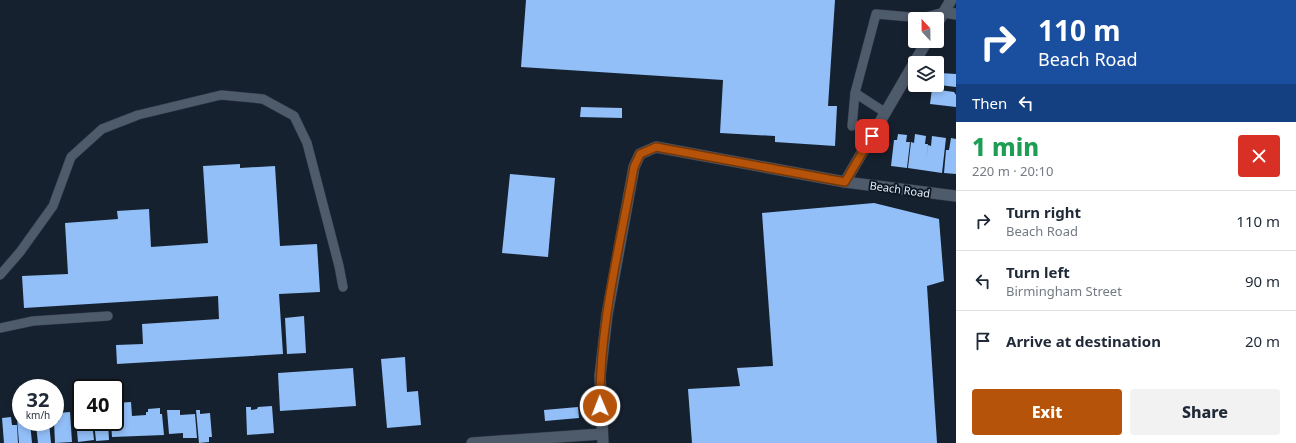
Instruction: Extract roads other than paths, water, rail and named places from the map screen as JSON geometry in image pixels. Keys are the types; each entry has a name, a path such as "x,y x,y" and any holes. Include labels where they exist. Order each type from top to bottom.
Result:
{"street":[{"path":"951,0 944,12 956,14"},
{"path":"845,182 923,48"},
{"name":"Beach Road","path":"602,438 600,376 607,315 632,174 640,154 656,147 845,182 956,196"},
{"path":"472,443 602,438"}],"lane":[{"path":"852,126 855,93 876,14 908,17"},
{"path":"855,93 886,113"},
{"path":"0,274 20,252 53,206 71,157 102,129 138,115 221,95 262,99 294,116 307,143 339,266 343,287"},
{"path":"0,328 33,321 108,316"}]}
